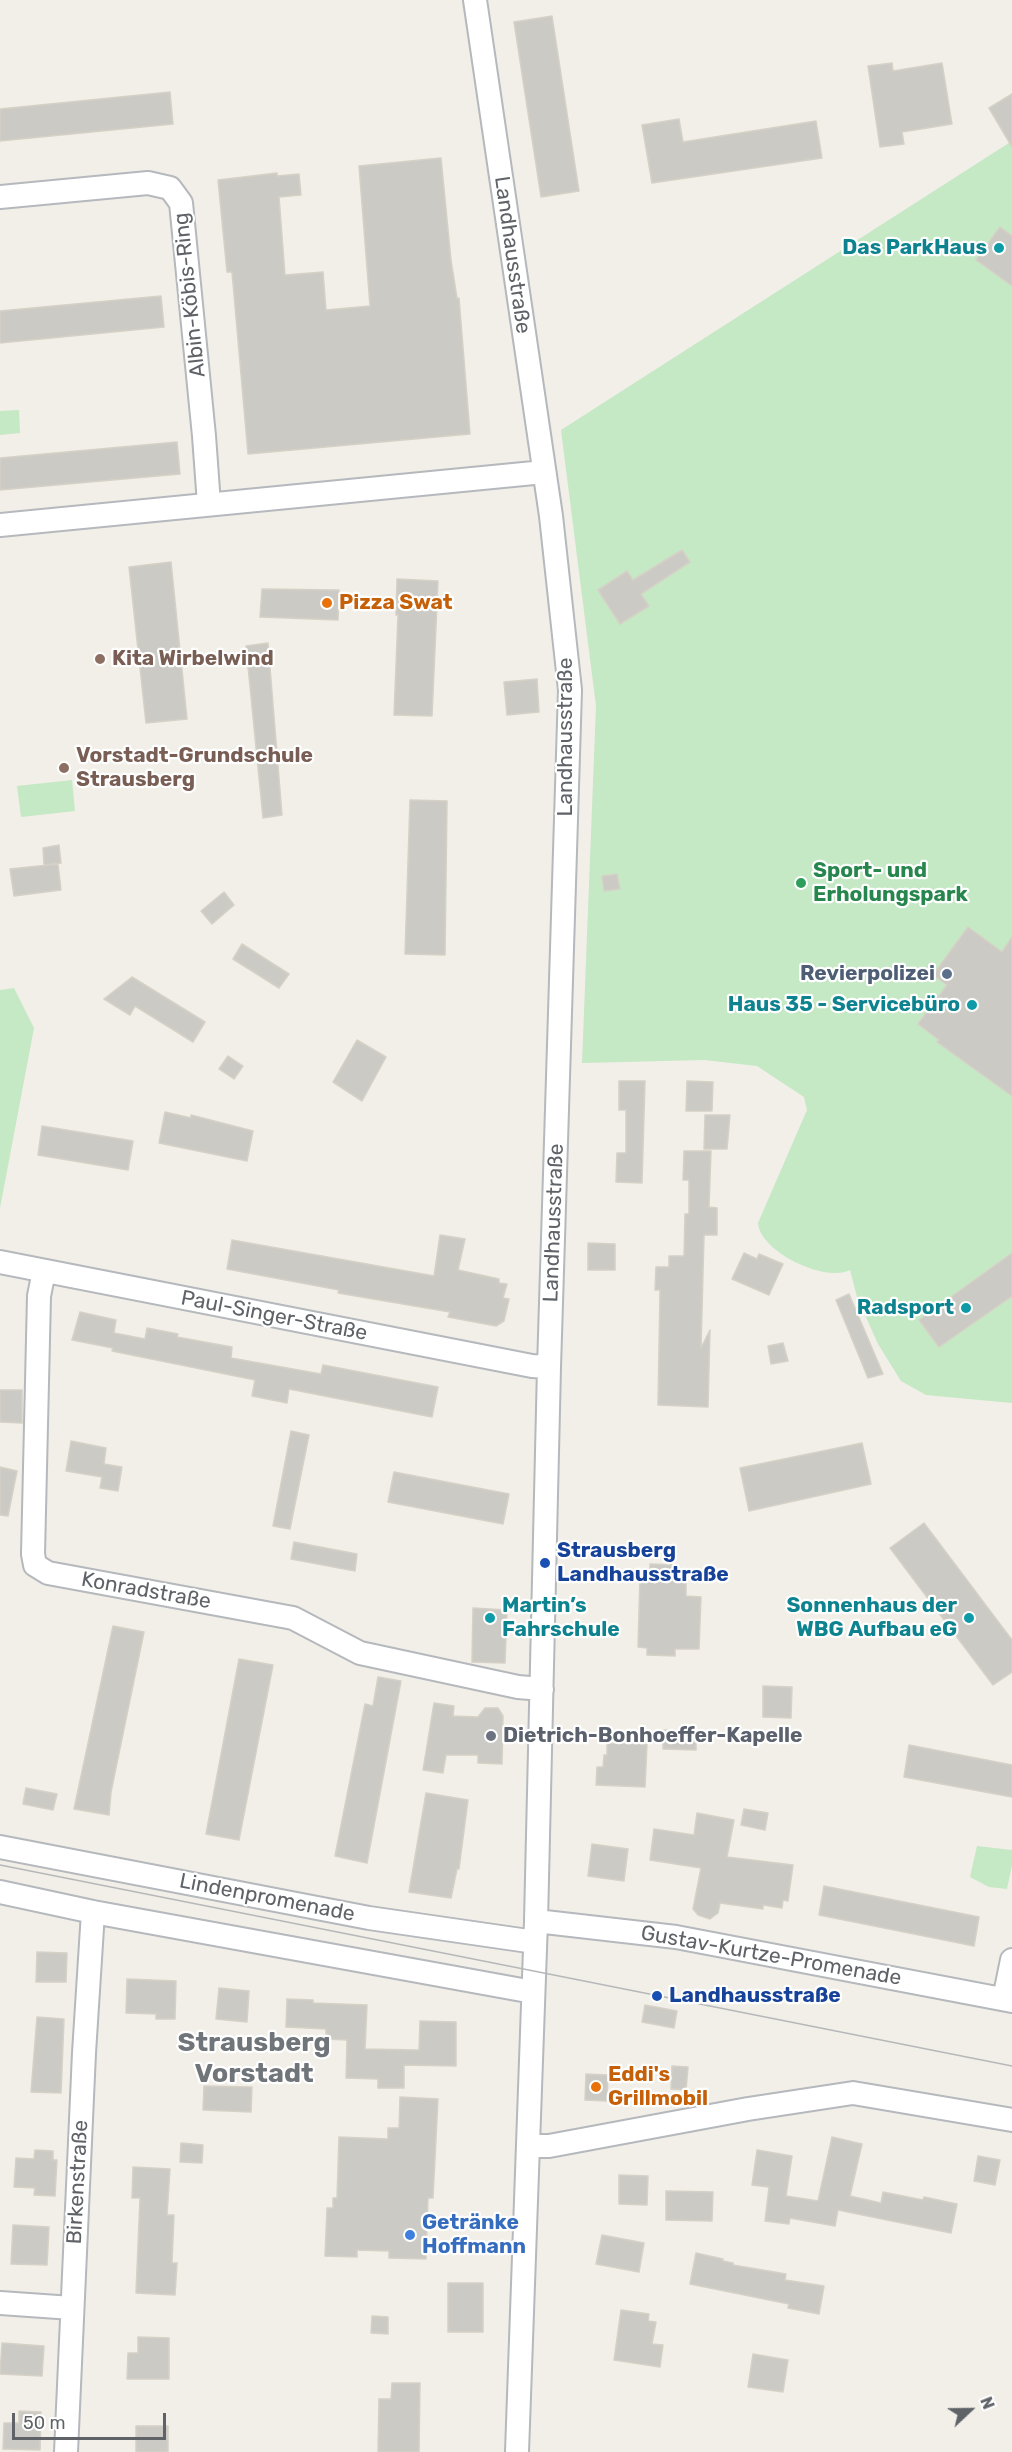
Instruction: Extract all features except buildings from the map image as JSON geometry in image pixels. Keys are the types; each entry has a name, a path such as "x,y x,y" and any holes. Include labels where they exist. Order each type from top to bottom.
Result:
{"street":[{"name":"Landhausstraße","path":"475,0 552,516 570,690 549,1367 535,1932 517,2452"},
{"name":"Albin-Köbis-Ring","path":"0,197 148,183 170,188 181,203 209,504"},
{"path":"0,525 544,472"},
{"name":"Paul-Singer-Straße","path":"0,1262 532,1366 549,1367"},
{"name":"Konradstraße","path":"44,1271 39,1296 33,1465 35,1565 48,1573 293,1618 360,1653 518,1687 542,1689"},
{"name":"Lindenpromenade","path":"0,1847 369,1918 535,1932"},
{"name":"Lindenpromenade","path":"0,1892 93,1912 533,1992"},
{"name":"Birkenstraße","path":"66,2452 93,1912"},
{"name":"Gustav-Kurtze-Promenade","path":"535,1932 676,1937 1008,2000 1012,1960"},
{"path":"528,2146 549,2146 853,2092 1012,2120"},
{"path":"0,2303 72,2308"}],"green space":[{"name":"Sport- und Erholungspark","path":"1012,141 1012,1403 926,1395 901,1381 878,1344 857,1297 850,1270 839,1273 826,1272 796,1262 782,1254 762,1234 758,1223 807,1110 804,1097 757,1066 704,1060 582,1063 596,706 561,430"},
{"path":"19,410 20,433 0,435 0,411"},
{"path":"72,780 75,811 21,817 17,786"},
{"path":"14,988 34,1028 0,1208 0,990"},
{"path":"977,1846 1012,1850 1012,1865 1007,1889 989,1887 970,1877"}],"tram line":[{"path":"0,1865 1012,2066"}],"place":[{"name":"Das ParkHaus","path":"999,248"},
{"name":"Pizza Swat","path":"327,603"},
{"name":"Kita Wirbelwind","path":"100,659"},
{"name":"Vorstadt-Grundschule Strausberg","path":"64,768"},
{"name":"Sport- und Erholungspark","path":"801,883"},
{"name":"Revierpolizei","path":"947,974"},
{"name":"Haus 35 - Servicebüro","path":"972,1005"},
{"name":"Radsport","path":"966,1308"},
{"name":"Strausberg Landhausstraße","path":"545,1563"},
{"name":"Martin’s Fahrschule","path":"490,1618"},
{"name":"Sonnenhaus der WBG Aufbau eG","path":"969,1618"},
{"name":"Dietrich-Bonhoeffer-Kapelle","path":"491,1736"},
{"name":"Landhausstraße","path":"657,1996"},
{"name":"Eddi's Grillmobil","path":"596,2087"},
{"name":"Getränke Hoffmann","path":"410,2235"}],"district":[{"name":"Strausberg Vorstadt","path":"254,2058"}]}
